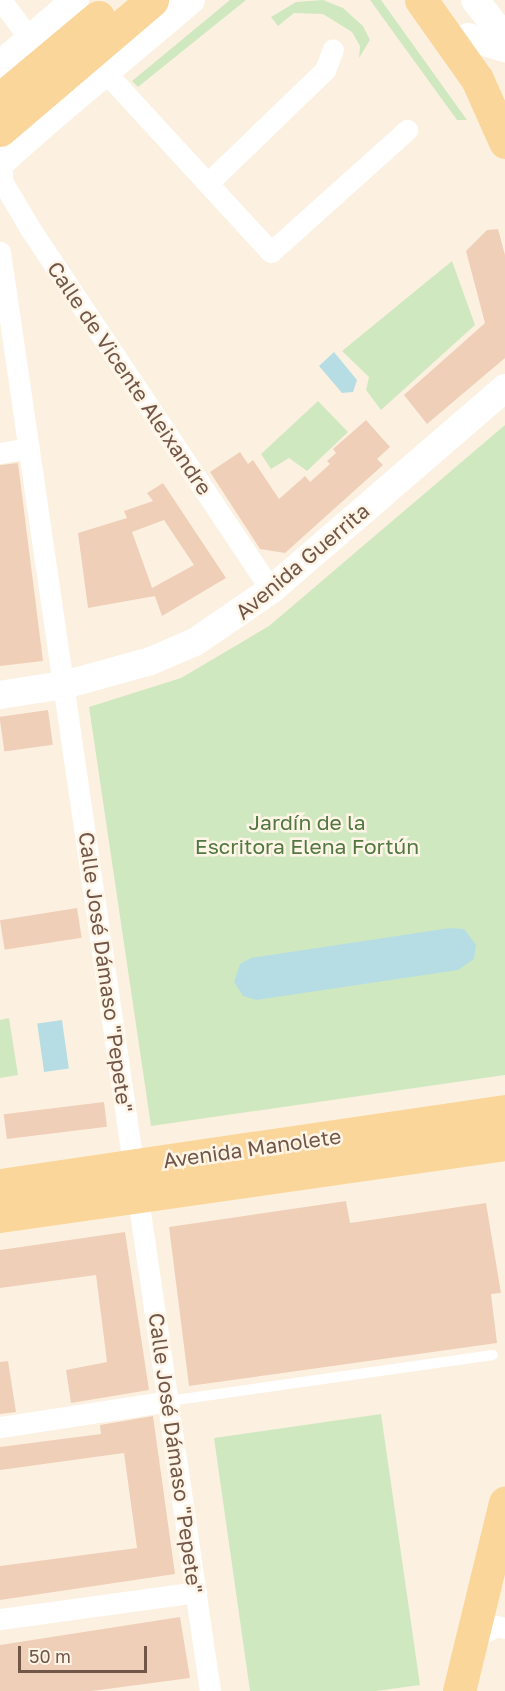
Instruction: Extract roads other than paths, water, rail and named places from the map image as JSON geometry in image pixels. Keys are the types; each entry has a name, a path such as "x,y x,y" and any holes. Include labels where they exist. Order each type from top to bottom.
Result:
{"main road":[{"path":"0,99 118,0"},
{"path":"45,60 98,64 152,0"},
{"path":"421,0 477,79 505,142"},
{"path":"441,0 482,12 505,104"},
{"path":"2,160 45,60"},
{"name":"Avenida Manolete","path":"0,1185 505,1111"},
{"name":"Avenida Manolete","path":"0,1216 505,1144"},
{"path":"491,1631 505,1503"},
{"path":"464,1687 491,1631 505,1589"}],"street":[{"path":"1,0 45,60 61,97 51,118"},
{"path":"45,60 75,0"},
{"path":"0,213 2,160 51,118 98,64 191,0"},
{"path":"482,12 505,38"},
{"path":"482,12 505,48"},
{"path":"208,183 325,70 333,49"},
{"path":"0,65 45,60"},
{"path":"98,64 271,252 407,130"},
{"name":"Calle de Vicente Aleixandre","path":"2,160 271,590"},
{"name":"Calle José Dámaso \"Pepete\"","path":"0,252 210,1691"},
{"name":"Avenida Guerrita","path":"0,694 64,685 151,661 195,642 271,590 505,388"},
{"path":"0,453 29,448"},
{"path":"0,1427 169,1401"},
{"path":"0,1619 196,1592"}],"lane":[{"path":"169,1401 493,1355"}],"water":[{"path":"334,352 357,380 353,392 342,393 319,366"},
{"path":"450,928 464,929 476,945 474,959 458,970 256,1000 243,996 234,982 240,964 251,958"},
{"path":"62,1020 69,1069 44,1072 37,1023"}],"park label":[{"name":"Jardín de la Escritora Elena Fortún","path":"307,834"}]}
